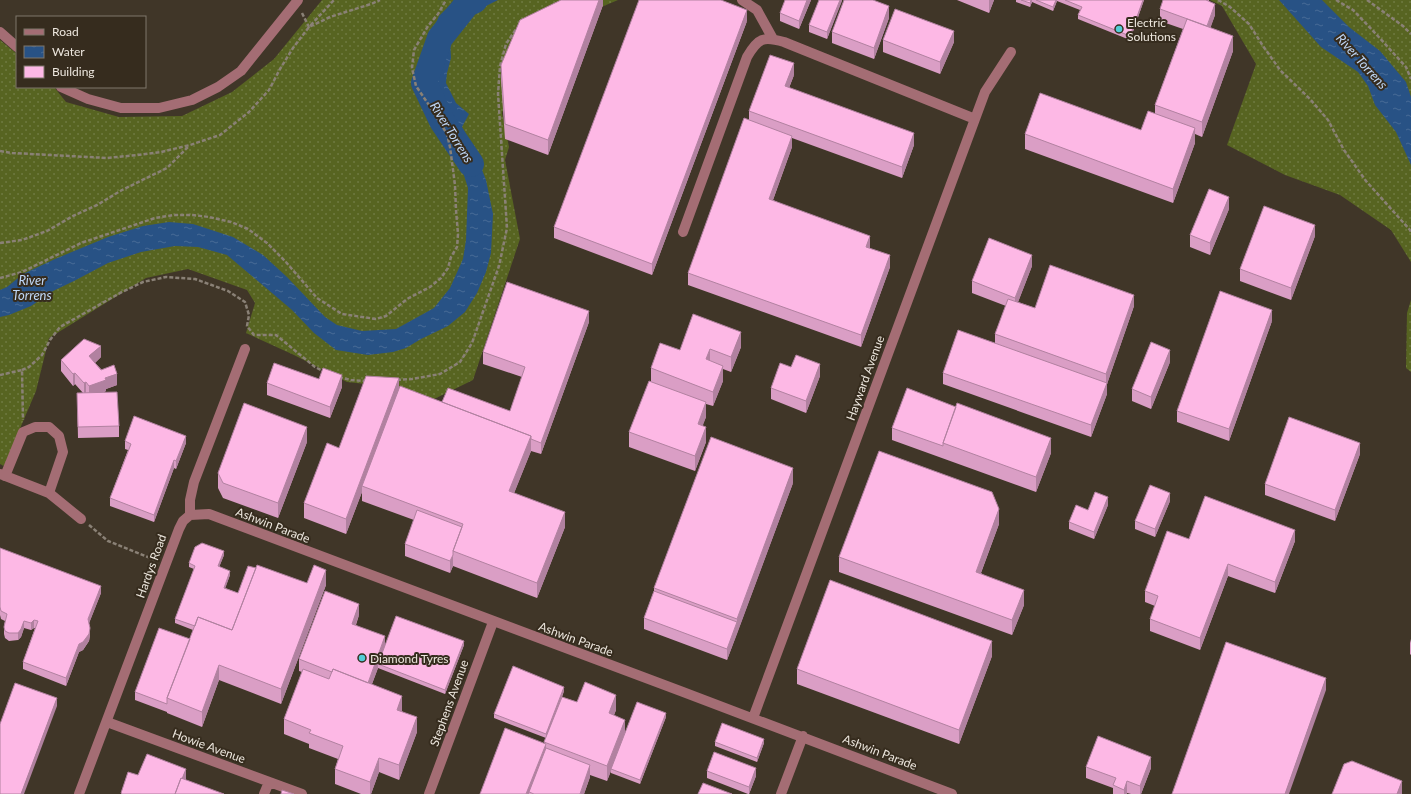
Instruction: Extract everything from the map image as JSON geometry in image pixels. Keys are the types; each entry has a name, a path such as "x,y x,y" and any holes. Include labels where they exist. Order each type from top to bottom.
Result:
{"street":[{"path":"742,0 757,10 772,39"},
{"path":"63,88 88,99 121,108 159,108 192,100 218,87 242,71 296,1"},
{"path":"0,32 16,46"},
{"path":"683,232 747,57 753,47 761,39 772,39 784,42 976,119"},
{"name":"Hayward Avenue","path":"753,718 985,92 1012,52"},
{"path":"190,514 190,500 194,482 245,349"},
{"path":"49,494 63,452 59,436 50,427 35,427 23,432 3,475 49,494 81,518"},
{"name":"Ashwin Parade","path":"190,514 209,514 493,622 803,736 952,794"},
{"name":"Hardys Road","path":"80,794 179,529 183,521 190,514"},
{"name":"Stephens Avenue","path":"429,794 493,622"},
{"name":"Howie Avenue","path":"107,722 302,794"},
{"path":"781,794 803,736"},
{"path":"264,794 269,782"}],"path":[{"path":"309,27 334,0"},
{"path":"0,278 22,272 81,243 155,218 174,215 192,215 231,222 248,230 267,243 285,261 317,298 342,314 376,319 386,316 407,299 430,287 441,278 448,268 451,257 457,247 458,234 455,185 447,134 432,108 416,86 412,68 414,50 446,0"},
{"path":"1218,0 1230,7 1249,24 1280,70 1310,99 1328,120 1344,150 1366,181 1384,199 1411,232"},
{"path":"1336,0 1353,10 1376,34 1406,67 1411,79"},
{"path":"1367,0 1403,26 1411,34"},
{"path":"397,380 440,374 460,362 472,344 499,266 507,228 499,87 500,66 506,44 516,29 523,26"},
{"path":"0,243 22,240 47,232 73,216 167,168 190,145"},
{"path":"0,375 29,367 42,355 50,340 60,327 120,293 143,282 166,277 195,279 228,291 245,302 249,315 247,326 254,334 276,336 315,367 330,374"},
{"path":"22,370 23,432"},
{"path":"337,376 351,380 366,381"},
{"path":"81,518 108,541 166,564"}],"green space":[{"path":"322,0 618,0 528,38 502,113 509,147 505,160 520,239 473,380 428,402 403,388 347,382 246,333 255,303 247,290 188,269 146,278 49,338 36,391 4,466 0,464 0,40 16,53 16,88 55,88 66,102 119,117 182,116 232,92 274,59"},
{"path":"1210,0 1411,0 1411,262 1391,230 1340,195 1285,175 1227,145 1256,64 1222,6"},
{"path":"1411,300 1411,372 1406,368 1407,313"}],"water":[{"name":"River Torrens","path":"455,0 498,0 464,17 450,39 451,58 446,83 456,103 469,114 462,127 475,152 486,180 493,214 491,253 486,272 477,293 465,312 448,326 406,348 393,352 368,355 336,350 314,333 292,310 227,255 198,247 175,246 141,252 108,263 53,291 31,306 0,317 0,290 7,287 23,274 108,237 143,226 169,222 193,224 233,237 263,255 287,277 325,317 337,325 362,331 396,329 434,308 450,288 463,259 466,240 468,188 448,125 422,75 421,58 439,16"},
{"name":"River Torrens","path":"1279,0 1322,0 1349,27 1380,51 1406,82 1411,97 1411,165 1396,132 1375,105 1368,86 1358,72 1321,47"}],"building":[{"path":"561,0 599,0 548,140 505,124 501,65 520,20"},
{"path":"639,0 721,0 747,10 652,264 554,227"},
{"path":"785,0 807,0 799,21 780,13"},
{"path":"819,0 840,0 827,32 809,25"},
{"path":"844,0 873,0 889,6 874,48 832,32"},
{"path":"1021,0 1031,0 1030,3"},
{"path":"1036,0 1056,0 1053,7"},
{"name":"Electric Solutions","path":"1065,0 1143,0 1130,36 1078,15 1082,7"},
{"path":"1163,0 1206,0 1215,4 1207,26 1160,9"},
{"path":"895,9 954,31 940,62 883,40"},
{"path":"1187,19 1233,36 1202,122 1155,105"},
{"path":"770,55 794,63 785,86 914,133 902,167 749,111"},
{"path":"1040,93 1141,130 1148,111 1195,128 1173,189 1025,134"},
{"path":"744,118 792,136 769,199 870,236 866,247 890,255 861,335 688,273"},
{"path":"1209,189 1229,197 1210,243 1190,235"},
{"path":"1264,206 1315,225 1291,288 1240,269"},
{"path":"989,238 1032,255 1015,298 972,281"},
{"path":"1050,265 1134,295 1106,374 995,334 1008,299 1035,308"},
{"path":"507,282 589,311 541,443 531,439 531,436 442,402 448,388 510,411 525,367 483,352"},
{"path":"1220,291 1272,310 1229,429 1177,411"},
{"path":"693,314 741,332 731,357 710,349 706,359 723,366 713,392 651,368 660,343 680,350"},
{"path":"958,330 1107,383 1091,425 943,373"},
{"path":"84,339 101,346 89,356 101,370 114,365 117,374 89,386 86,382 84,383 75,373 73,374 61,360"},
{"path":"1151,342 1170,350 1151,397 1132,389"},
{"path":"796,355 820,364 806,401 771,388 780,363 791,367"},
{"path":"274,363 319,379 323,368 342,375 330,407 267,383"},
{"path":"366,376 399,378 346,519 304,503 327,443 339,448"},
{"path":"649,381 706,402 698,424 706,427 695,456 629,432"},
{"path":"400,386 531,436 509,491 565,512 537,583 453,551 463,524 362,486"},
{"path":"907,388 956,407 943,446 892,428"},
{"path":"117,392 119,426 78,427 77,393"},
{"path":"244,403 307,427 278,503 223,483 218,473"},
{"path":"957,403 1051,438 1036,477 943,443"},
{"path":"134,416 186,436 176,461 174,460 154,515 110,498 131,444 125,441"},
{"path":"1289,417 1360,443 1335,510 1265,484"},
{"path":"711,437 793,468 737,619 654,588"},
{"path":"879,451 992,492 999,509 976,572 1024,590 1012,620 839,557"},
{"path":"1150,485 1170,493 1155,529 1135,521"},
{"path":"1095,492 1108,497 1094,532 1069,522 1076,505 1088,510"},
{"path":"1205,496 1295,530 1275,582 1228,564 1200,638 1150,619 1158,596 1145,591 1167,531 1189,539"},
{"path":"417,510 462,527 450,561 405,544"},
{"path":"202,543 224,551 218,566 230,571 224,588 238,593 248,566 256,568 232,630 198,617 195,626 175,619 195,566 189,563 195,547"},
{"path":"0,548 101,586 88,619 90,628 89,634 83,642 79,644 66,678 23,662 38,621 34,620 31,623 24,621 18,633 9,633 5,631 4,627 7,614 1,611 0,607"},
{"path":"257,565 307,583 314,565 326,570 281,689 219,665 202,712 167,698 198,617 232,630"},
{"path":"830,580 992,641 959,730 797,669"},
{"path":"325,591 359,604 352,624 385,636 368,683 333,669 332,672 299,659"},
{"path":"654,591 737,622 727,649 644,618"},
{"path":"396,616 464,641 445,690 378,664"},
{"path":"159,628 190,639 167,698 167,704 135,692"},
{"path":"1226,642 1326,678 1285,794 1172,794"},
{"path":"513,666 564,687 546,734 494,714"},
{"path":"303,669 329,679 333,669 402,696 397,710 417,717 399,765 379,758 370,782 335,769 343,746 309,733 311,730 284,719"},
{"path":"585,682 616,695 609,713 625,720 607,766 544,742 562,697 577,702"},
{"path":"15,683 57,698 21,794 0,794 0,724"},
{"path":"637,702 666,713 640,780 611,769"},
{"path":"722,723 764,739 757,758 715,742"},
{"path":"505,728 546,744 526,794 480,794"},
{"path":"1098,736 1151,757 1140,786 1127,781 1124,790 1113,785 1116,778 1086,767"},
{"path":"546,748 590,765 580,794 534,794 529,792"},
{"path":"714,752 756,768 749,787 707,771"},
{"path":"147,754 186,769 175,794 121,793 128,772 138,775"},
{"path":"1352,761 1402,781 1397,794 1332,794 1344,764"},
{"path":"181,778 224,794 175,794"},
{"path":"703,783 732,794 698,794"},
{"path":"282,790 294,794 281,794"}],"waterway":[{"name":"River Torrens","path":"471,164 442,121 424,83 440,38 467,4 475,0"}],"place":[{"name":"Electric Solutions","path":"1119,29"},
{"name":"Diamond Tyres","path":"362,658"}]}
